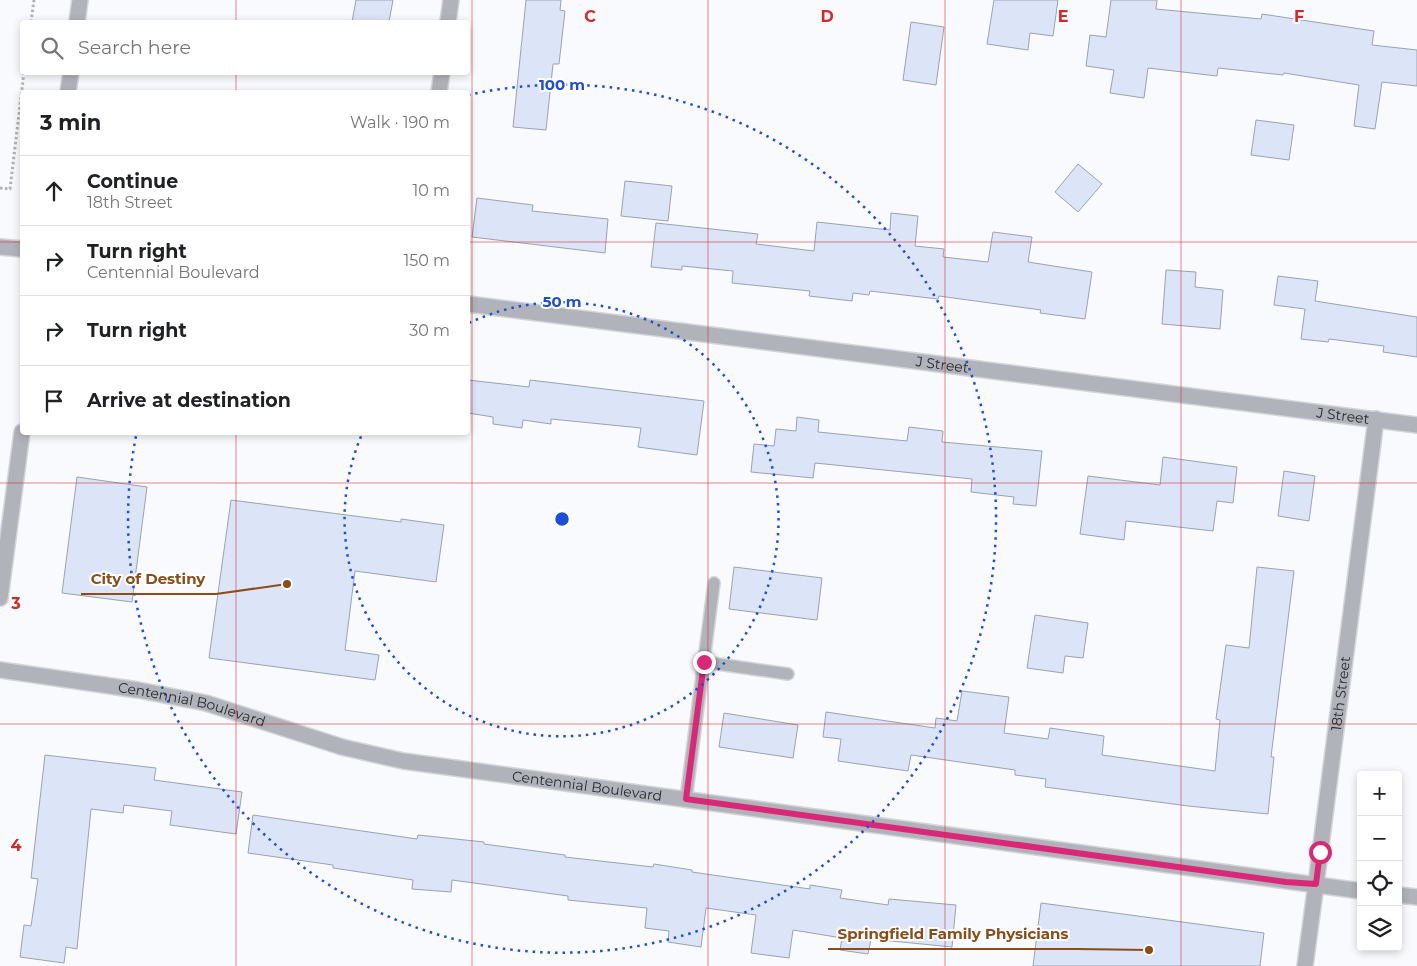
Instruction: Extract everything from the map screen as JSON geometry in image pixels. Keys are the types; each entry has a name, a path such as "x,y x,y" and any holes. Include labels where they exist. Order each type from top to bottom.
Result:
{"street":[{"path":"77,20 80,0"},
{"path":"448,20 451,0"},
{"path":"68,90 71,75"},
{"path":"439,90 442,75"},
{"path":"0,247 20,249"},
{"name":"J Street","path":"470,304 1417,424"},
{"name":"18th Street","path":"1305,966 1376,419"},
{"path":"0,598 22,435"},
{"name":"Centennial Boulevard","path":"0,670 128,688 206,703 342,747 403,761 1357,890"},
{"path":"1402,895 1417,897"}],"lane":[{"path":"686,799 714,583"},
{"path":"704,662 788,674"}],"path":[{"path":"31,20 34,0"},
{"path":"22,90 24,75"},
{"path":"0,188 10,190 20,106"}],"building":[{"path":"356,0 393,0 389,20 352,20"},
{"path":"526,0 561,0 560,10 565,11 559,64 553,64 546,130 513,127"},
{"path":"994,0 1058,0 1053,36 1030,33 1028,50 987,44"},
{"path":"1111,0 1157,0 1156,9 1261,19 1262,14 1374,31 1372,45 1417,50 1417,86 1382,82 1375,129 1354,126 1359,85 1284,73 1283,75 1218,68 1217,76 1148,68 1144,98 1110,93 1114,70 1086,66 1090,35 1106,37"},
{"path":"911,22 944,27 936,85 903,80"},
{"path":"1256,120 1294,125 1289,160 1251,155"},
{"path":"1078,164 1102,184 1078,212 1055,192"},
{"path":"625,181 672,186 668,221 621,216"},
{"path":"477,198 533,205 532,211 608,219 605,253 472,237"},
{"path":"891,213 918,216 915,246 944,249 943,257 988,262 993,232 1032,237 1028,262 1092,272 1085,319 1040,313 1041,310 939,296 938,299 870,291 869,295 853,293 852,301 809,296 810,291 732,283 733,271 682,266 682,270 651,267 656,223 758,234 756,244 814,251 817,222 890,230"},
{"path":"1166,270 1196,272 1195,287 1223,290 1220,329 1162,324"},
{"path":"1278,276 1318,281 1315,301 1417,317 1417,357 1383,352 1384,346 1329,339 1328,342 1301,339 1305,309 1274,305"},
{"path":"470,380 529,387 530,380 704,401 697,455 638,447 641,428 551,419 551,424 523,420 522,428 493,424 493,417 470,413"},
{"path":"797,417 819,420 818,432 907,441 909,427 943,431 942,442 1042,451 1036,506 1013,504 1014,497 971,492 972,479 815,463 813,478 751,472 754,444 774,446 776,429 796,431"},
{"path":"1163,457 1237,467 1233,503 1217,501 1213,531 1126,521 1124,540 1080,534 1088,476 1160,485"},
{"path":"1284,471 1315,476 1309,521 1278,516"},
{"path":"77,477 147,487 132,602 62,593"},
{"path":"231,500 401,522 401,519 444,525 436,582 355,571 345,650 379,655 375,680 209,658"},
{"path":"734,567 822,578 817,620 729,609"},
{"path":"1257,567 1294,571 1271,757 1274,757 1268,814 1188,806 1045,787 1046,779 1015,775 1015,770 911,755 908,771 838,761 841,739 823,737 826,712 935,728 936,718 957,721 962,691 1009,697 1004,733 1048,739 1050,728 1104,736 1102,755 1215,771 1220,720 1216,719 1226,645 1249,648"},
{"path":"1035,615 1088,623 1083,658 1065,656 1063,673 1027,668"},
{"path":"724,713 798,725 793,758 719,747"},
{"path":"45,755 156,768 154,780 242,792 236,834 170,825 172,811 124,805 123,813 91,809 77,949 66,947 64,963 20,957 24,925 31,926 38,879 31,878"},
{"path":"253,815 417,839 418,835 484,842 484,844 565,855 565,857 653,867 654,864 692,870 692,872 810,889 810,885 842,890 840,898 888,905 889,899 956,905 952,947 871,939 868,954 840,950 842,938 793,930 789,958 751,953 756,915 706,908 701,947 668,942 669,931 645,928 647,908 568,900 568,896 452,880 451,892 412,889 413,880 333,868 333,865 248,853"},
{"path":"1041,903 1264,933 1260,966 1033,966"}],"place":[{"name":"City of Destiny","path":"287,584"},
{"name":"Springfield Family Physicians","path":"1149,950"}],"route":[{"path":"704,662 686,799 1286,882 1316,884 1320,852"}]}
